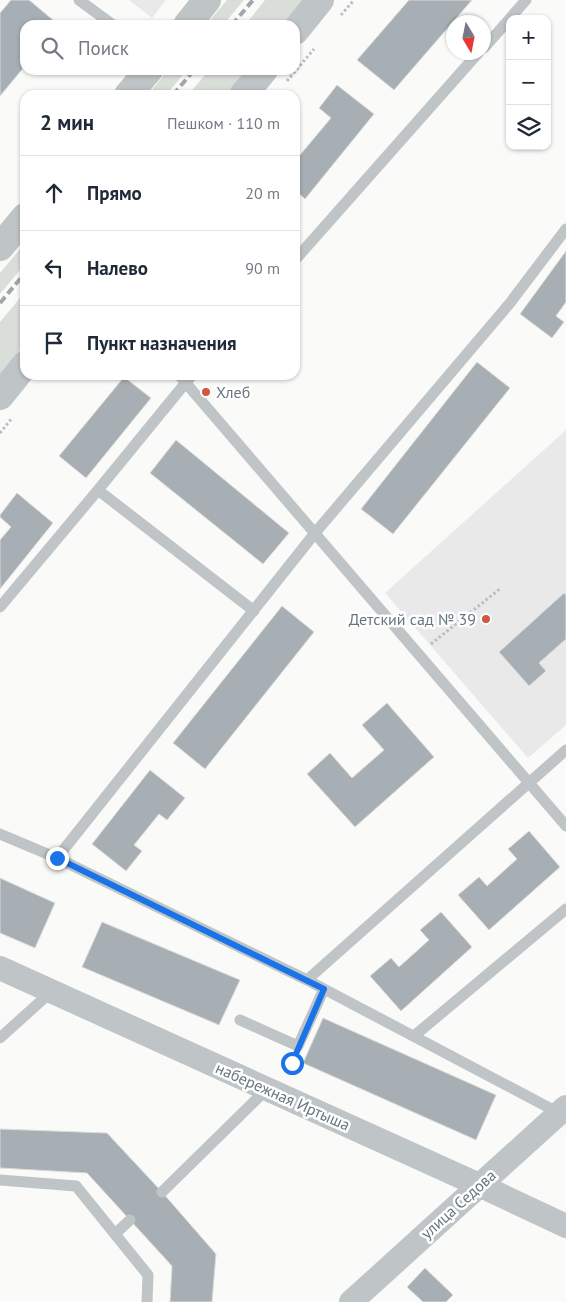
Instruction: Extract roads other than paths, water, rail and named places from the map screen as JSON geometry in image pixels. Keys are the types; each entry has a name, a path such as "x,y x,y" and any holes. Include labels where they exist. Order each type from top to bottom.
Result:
{"street":[{"path":"191,20 207,0"},
{"path":"300,25 320,0"},
{"path":"132,90 145,75"},
{"path":"247,90 260,75"},
{"path":"0,247 20,224"},
{"path":"0,396 20,371"},
{"name":"набережная Иртыша","path":"0,968 566,1226"},
{"name":"улица Седова","path":"351,1302 562,1110"}],"lane":[{"path":"79,0 105,20"},
{"path":"491,40 526,0"},
{"path":"300,254 473,60"},
{"path":"57,858 315,533 510,303 566,229"},
{"path":"0,607 98,490 184,380"},
{"path":"188,380 315,533 566,826"},
{"path":"98,490 254,611"},
{"path":"307,980 566,750"},
{"path":"0,834 57,858 307,980 562,1110"},
{"path":"414,1036 566,909"},
{"path":"240,1020 298,1046 324,989"},
{"path":"0,1038 52,991"},
{"path":"162,1192 275,1092"},
{"path":"0,1180 76,1186 116,1233 148,1275 147,1302"},
{"path":"116,1233 130,1220"}],"railway":[{"path":"236,20 253,0"},
{"path":"177,90 190,75"},
{"path":"0,303 20,279"}],"place":[{"name":"Хлеб","path":"206,392"},
{"name":"Детский сад № 39","path":"486,619"}]}
